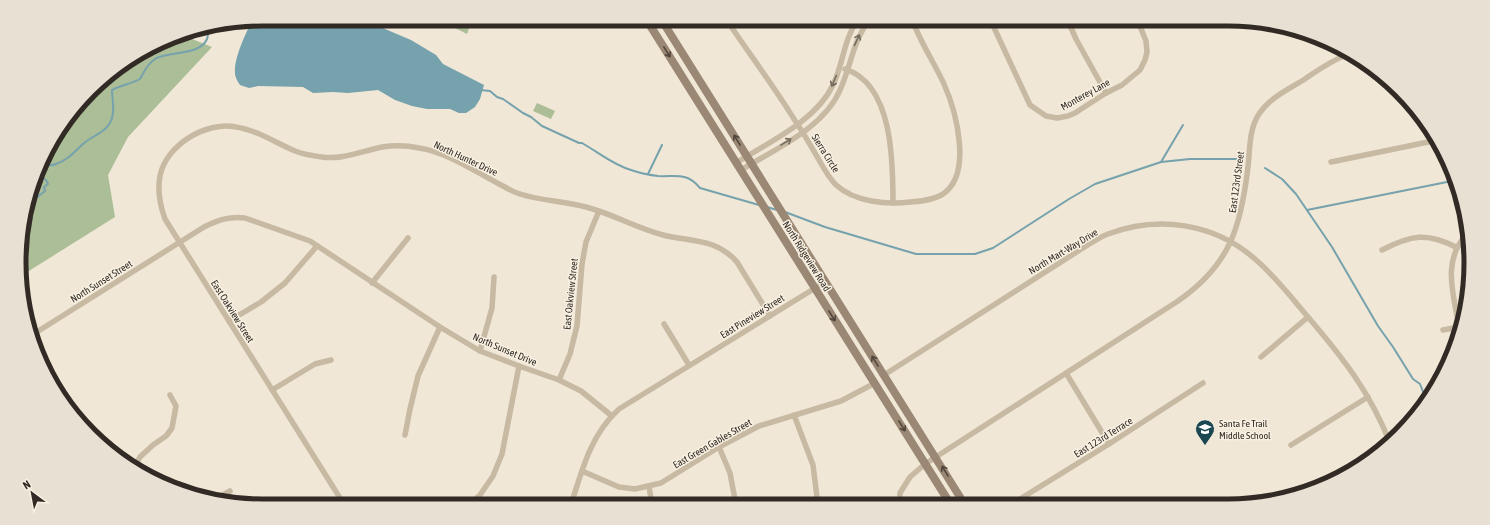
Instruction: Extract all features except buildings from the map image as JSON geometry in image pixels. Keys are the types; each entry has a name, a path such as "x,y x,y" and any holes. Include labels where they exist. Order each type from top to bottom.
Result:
{"main road":[{"name":"North Ridgeview Road","path":"650,26 948,499"},
{"name":"North Ridgeview Road","path":"665,26 962,499"}],"street":[{"name":"Sierra Circle","path":"732,26 798,124 827,174 836,184 844,191 862,198 893,203 938,197 951,186 959,170 958,134 951,104 944,85 915,26"},
{"path":"736,163 813,113 833,86 840,67 846,43 854,26"},
{"path":"741,170 819,120 836,99 848,70 856,41 866,26"},
{"name":"Monterey Lane","path":"993,26 1030,105 1046,116 1057,118 1068,116 1122,85 1136,74 1143,65 1147,52 1146,41 1140,26"},
{"path":"1070,26 1106,93"},
{"name":"East 123rd Street","path":"936,457 1194,290 1216,266 1231,242 1241,214 1252,130 1260,112 1273,99 1332,61 1343,56"},
{"path":"840,67 860,76 868,85 879,103 886,122 892,154 893,203"},
{"name":"North Hunter Drive","path":"180,242 165,219 161,207 159,195 161,171 172,153 186,140 201,131 217,126 242,128 302,153 322,157 347,156 377,148 394,146 421,148 448,157 518,194 549,202 580,206 599,211 656,233 700,241 720,247 732,256 741,268 770,316"},
{"path":"1331,162 1430,142"},
{"name":"East Oakview Street","path":"559,380 570,354 577,326 581,271 586,242 599,211"},
{"name":"North Sunset Drive","path":"180,242 214,222 235,217 259,222 310,242 440,327 480,351 559,380 581,391 612,416"},
{"name":"North Mart-Way Drive","path":"884,375 1086,246 1107,235 1130,227 1153,224 1175,224 1212,232 1243,249 1263,266 1351,369 1368,397 1387,437"},
{"path":"1382,250 1397,242 1416,236 1435,238 1456,248"},
{"path":"372,283 408,238"},
{"path":"1458,315 1451,272 1452,261 1456,248 1463,240"},
{"name":"East Oakview Street","path":"180,242 341,499"},
{"name":"North Sunset Street","path":"37,332 180,242"},
{"path":"228,321 261,302 286,283 317,246"},
{"path":"480,351 492,308 494,278"},
{"name":"East Pineview Street","path":"582,471 591,446 598,434 619,409 825,282"},
{"path":"1261,357 1308,317"},
{"path":"664,324 689,365"},
{"path":"405,435 418,376 440,327"},
{"path":"1442,330 1454,329"},
{"path":"272,390 315,364 331,360"},
{"path":"476,499 493,476 502,454 519,366"},
{"path":"1066,373 1110,444"},
{"name":"East Green Gables Street","path":"582,471 619,488 635,489 661,483 720,447 759,426 841,401 875,383"},
{"name":"East 123rd Terrace","path":"1020,499 1110,444 1203,383"},
{"path":"137,463 140,457 166,436 172,428 176,406 170,395"},
{"path":"1291,445 1368,397"},
{"path":"794,415 812,465 817,499"},
{"path":"720,447 730,473 735,499"},
{"path":"900,499 900,493 910,477 936,457"},
{"path":"573,499 582,471"},
{"path":"648,486 651,499"},
{"path":"222,495 230,491"}],"green space":[{"path":"451,26 470,26 467,34"},
{"path":"189,38 212,47 128,137 108,175 115,217 27,272 28,232 34,201 50,158 75,119 95,95 119,75 158,50"},
{"path":"537,103 555,111 551,119 533,111"}],"water":[{"path":"262,26 378,26 411,40 436,55 443,64 484,85 480,99 475,107 466,113 459,113 450,109 427,109 412,106 395,100 378,90 348,93 313,93 303,87 258,86 249,88 240,85 235,73 236,61 249,27"}],"waterway":[{"path":"47,165 53,165 71,156 83,144 107,127 113,114 112,90 140,79 148,66 155,59 198,48 207,39 208,33"},
{"path":"480,90 490,91 497,97 503,99 531,117 542,126 582,143 624,168 658,176 686,177 700,188 759,205"},
{"path":"1161,162 1183,125"},
{"path":"648,174 662,145"},
{"path":"785,212 825,227 916,254 975,254 993,248 1095,184 1161,162 1190,159 1239,159"},
{"path":"1265,168 1282,179 1296,194 1332,247 1378,326 1413,379 1420,384 1424,394"},
{"path":"34,200 45,191 44,187 48,184 46,180 42,178"},
{"path":"1307,210 1449,182"},
{"path":"767,207 777,210"}],"place":[{"name":"Santa Fe Trail Middle School","path":"1205,446"}]}
